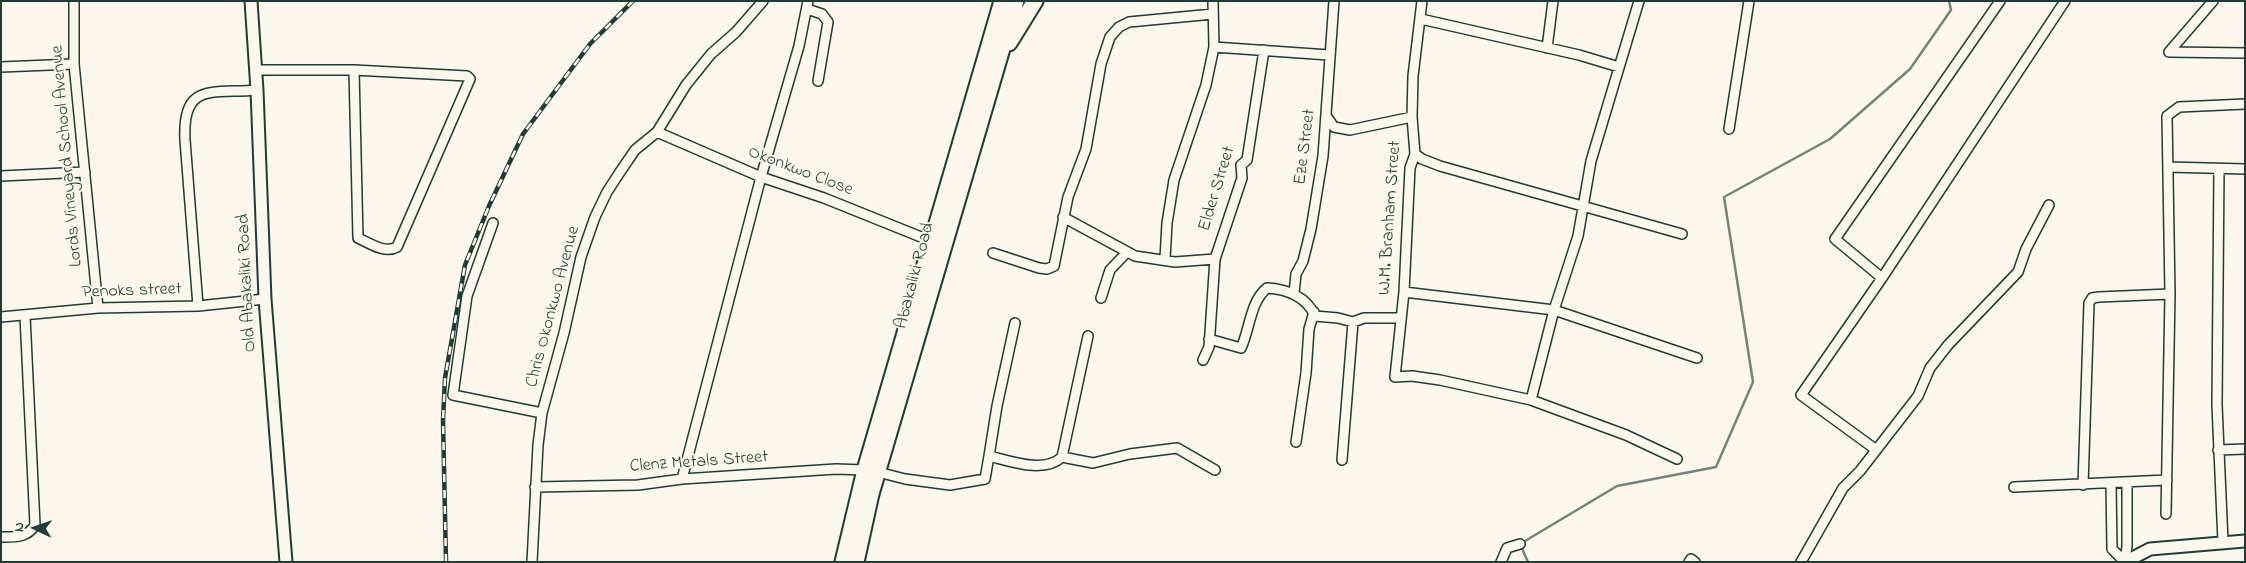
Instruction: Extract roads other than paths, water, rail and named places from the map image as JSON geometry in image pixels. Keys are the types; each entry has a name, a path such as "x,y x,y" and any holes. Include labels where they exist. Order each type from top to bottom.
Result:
{"highway":[{"name":"Abakaliki Road","path":"856,562 862,542 871,471 931,242 1002,1"},
{"name":"Abakaliki Road","path":"843,562 1016,1"},
{"path":"1000,57 1035,1"}],"main road":[{"name":"Old Abakaliki Road","path":"251,1 257,90 265,299 286,562"},
{"path":"2125,562 2150,549 2245,541"}],"street":[{"name":"Lords Vineyard School Avenue","path":"74,1 74,64 98,308"},
{"name":"Chris Okonkwo Avenue","path":"532,562 535,487 542,413 564,333 581,257 595,216 607,192 635,150 657,132 698,69 763,1"},
{"path":"1165,259 1167,223 1174,180 1206,85 1214,47 1214,1"},
{"name":"Eze Street","path":"1294,293 1296,274 1303,261 1311,229 1327,117 1329,55 1334,1"},
{"name":"W.M. Branham Street","path":"1422,1 1414,76 1412,117 1415,154 1410,168 1404,292 1395,377 1412,376 1440,380 1530,400"},
{"path":"1547,48 1553,1"},
{"path":"1639,1 1591,161 1578,236 1554,310 1530,400 1626,435 1677,459"},
{"path":"1729,128 1749,1"},
{"path":"1882,278 1835,239 2000,1"},
{"path":"1875,450 1801,395 1882,278 2065,1"},
{"path":"2213,1 2168,52 2245,54"},
{"path":"682,479 761,177 799,46 808,5 822,14 828,22 818,81"},
{"path":"993,253 1039,268 1047,269 1054,266 1063,217 1086,149 1101,64 1110,37 1119,27 1129,22 1213,14"},
{"path":"1421,20 1547,48 1619,67"},
{"path":"1214,47 1329,55"},
{"name":"Elder Street","path":"1203,360 1209,347 1214,259 1242,178 1241,165 1247,160 1264,50"},
{"path":"1,67 74,64"},
{"path":"256,70 354,70 467,76 470,79 397,247 393,249 377,246 358,238 354,70"},
{"path":"198,306 185,140 186,114 193,98 201,94 257,90"},
{"path":"2166,514 2170,294 2167,116 2171,111 2179,107 2245,104"},
{"path":"1327,117 1334,128 1350,130 1412,117"},
{"name":"Okonkwo Close","path":"657,132 761,177 824,198 931,242"},
{"path":"1415,154 1422,160 1440,166 1583,204 1682,234"},
{"path":"2168,167 2245,168"},
{"path":"2219,169 2218,450 2223,542"},
{"path":"1,176 85,172"},
{"path":"1801,562 1843,488 1860,472 1918,396 1930,368 1948,344 2018,272 2026,249 2049,205"},
{"path":"1063,217 1135,256 1175,262 1214,259"},
{"path":"493,223 468,296 453,395 542,413"},
{"path":"1101,298 1110,270 1127,252"},
{"path":"1209,339 1241,348 1248,334 1252,312 1263,292 1272,288 1294,293 1308,304 1315,316 1338,318 1353,322 1364,318 1400,318"},
{"path":"1404,292 1554,310 1697,358"},
{"path":"2083,485 2089,303 2092,298 2099,297 2170,294"},
{"name":"Penoks street","path":"1,318 98,308 198,306 265,299"},
{"path":"1296,442 1306,373 1309,329 1314,312"},
{"path":"1,537 22,536 31,531 35,524 25,316"},
{"path":"1342,460 1353,322"},
{"path":"1015,323 997,406 989,456 1027,464 1054,464 1062,457 1088,336"},
{"path":"1062,457 1093,463 1130,454 1177,448 1215,470"},
{"path":"2218,450 2245,449"},
{"name":"Clenz Metals Street","path":"535,487 638,485 682,479 836,469 871,471 905,479 950,485 985,479 989,456"},
{"path":"2014,487 2167,480"},
{"path":"2111,483 2112,549 2125,562"},
{"path":"2125,562 2127,546 2127,483"},
{"path":"1501,562 1507,548 1520,544"},
{"path":"1689,562 1691,559 1695,562"}],"waterway":[{"path":"1528,562 1520,544 1617,486 1716,467 1753,382 1724,197 1830,139 1910,69 1951,10 1949,1"}],"railway":[{"path":"446,562 443,420 445,378 465,265 489,206 523,134 590,44 633,1"}]}
